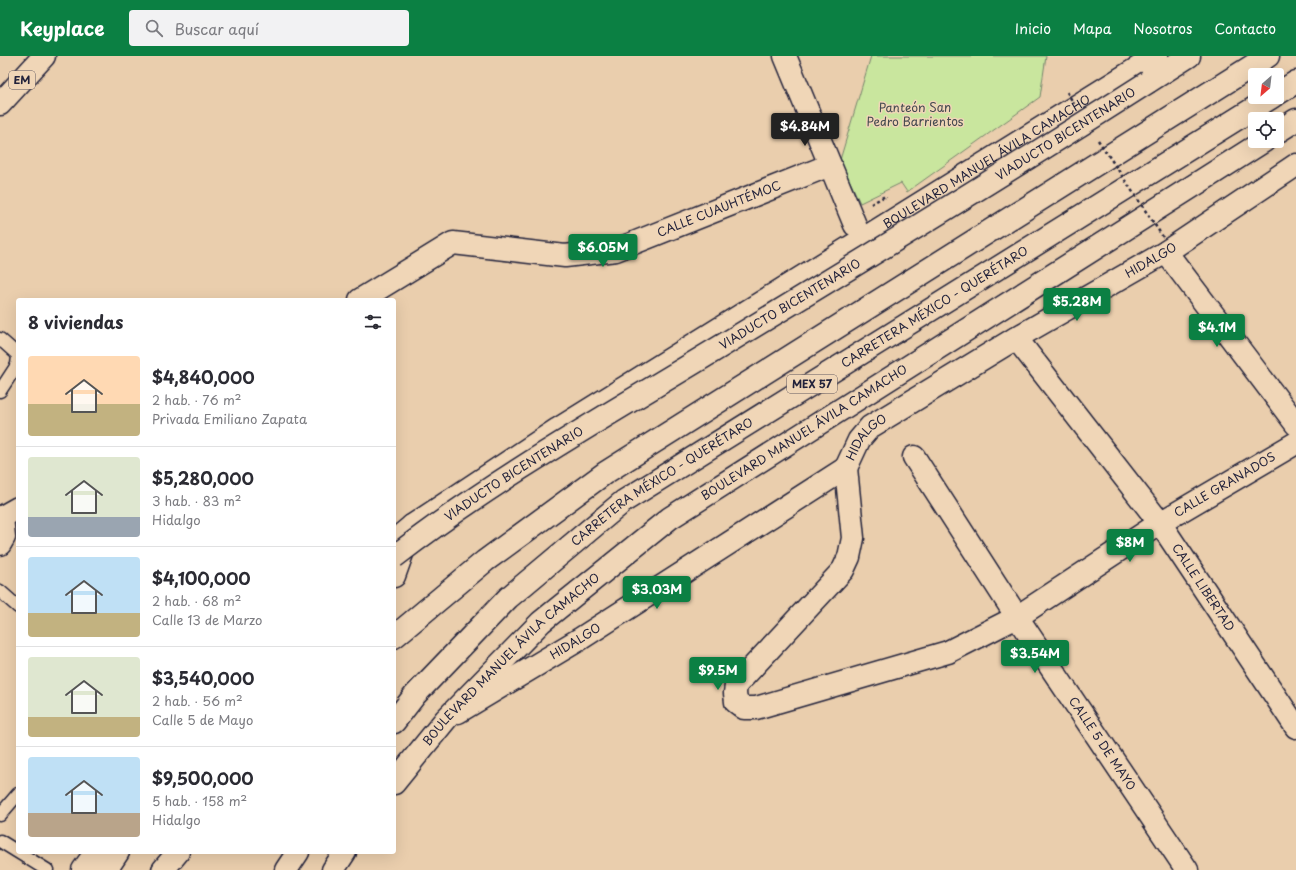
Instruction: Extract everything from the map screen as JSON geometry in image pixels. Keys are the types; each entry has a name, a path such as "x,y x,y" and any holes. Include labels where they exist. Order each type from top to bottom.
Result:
{"main road":[{"name":"EM","path":"0,104 44,56"},
{"path":"785,56 855,225"},
{"path":"1139,78 1147,56"},
{"name":"BOULEVARD MANUEL ÁVILA CAMACHO","path":"396,539 412,526 558,429 1139,78 1157,56"},
{"name":"VIADUCTO BICENTENARIO","path":"396,555 424,533 528,463 847,270 1048,146 1139,78 1189,56"},
{"name":"MEX 57","path":"396,635 485,561 605,474 1268,56"},
{"path":"1284,90 1296,82"},
{"name":"CARRETERA MÉXICO - QUERÉTARO","path":"396,720 415,696 508,598 624,501 1261,104"},
{"path":"1284,128 1296,120"},
{"name":"BOULEVARD MANUEL ÁVILA CAMACHO","path":"396,780 446,718 541,622 670,518 1253,148"},
{"name":"CALLE CUAUHTÉMOC","path":"363,298 453,243 565,256 616,250 830,165"},
{"name":"HIDALGO","path":"446,718 580,639 846,468 859,440 870,427 1296,165"},
{"path":"1165,245 1296,424"},
{"name":"CALLE LIBERTAD","path":"1016,338 1160,523 1296,727"},
{"name":"CALLE GRANADOS","path":"846,468 853,538 849,557 843,570 736,685 736,702 744,708 756,708 948,652 1017,617 1160,523 1296,443"},
{"name":"CALLE 5 DE MAYO","path":"914,457 1017,617 1187,870"},
{"path":"0,544 4,537 7,514"},
{"path":"396,570 412,526"},
{"path":"83,870 95,854"},
{"path":"106,870 117,854"},
{"path":"163,870 176,854"},
{"path":"286,870 297,854"},
{"path":"333,870 344,854"}],"lane":[{"path":"0,339 16,354"},
{"path":"0,391 16,366"},
{"path":"0,591 16,605"},
{"path":"0,815 16,796"},
{"path":"0,841 16,851"},
{"path":"21,854 47,870"}],"path":[{"path":"1067,92 1075,106"},
{"path":"1097,139 1165,245"},
{"path":"868,206 885,196"}],"green space":[{"name":"Panteón San Pedro Barrientos","path":"871,56 1046,56 1040,97 907,192 901,183 860,203 840,160"}]}
